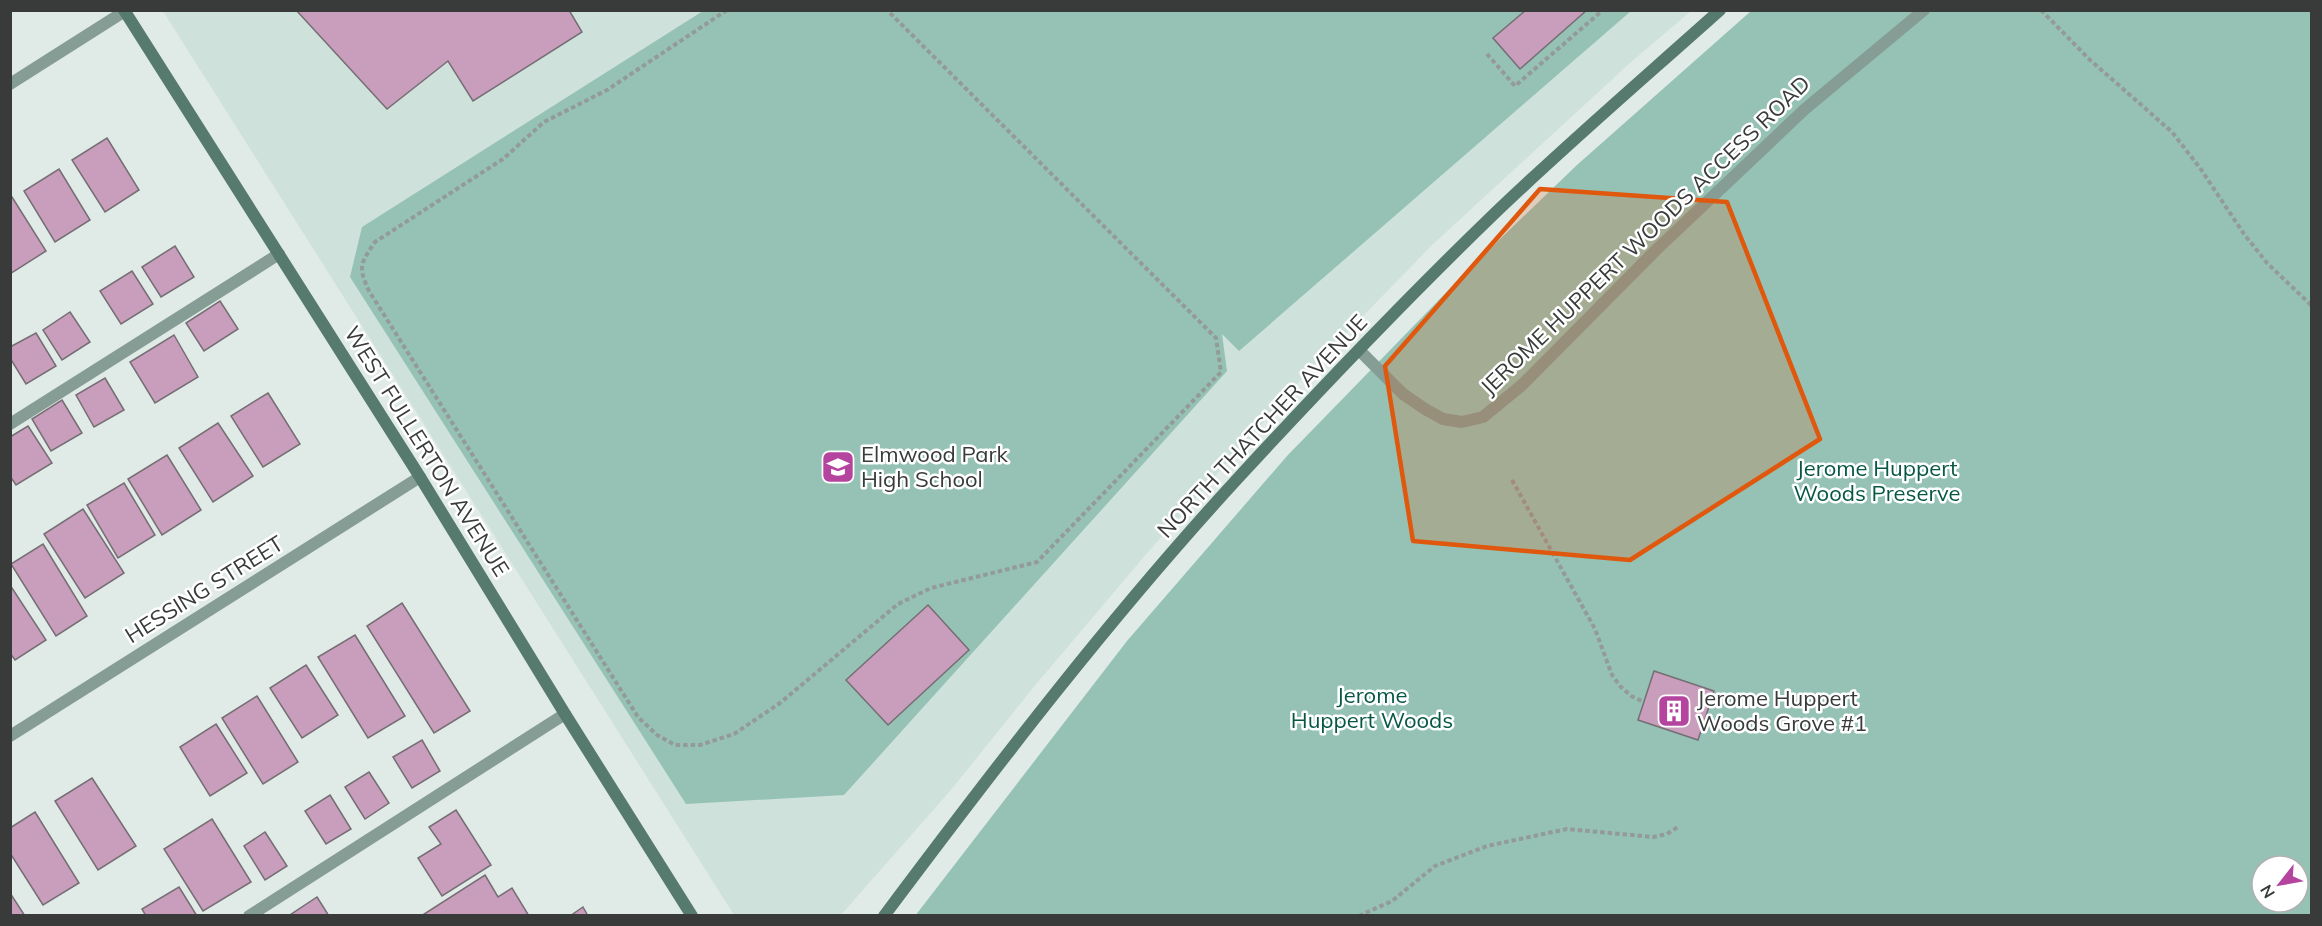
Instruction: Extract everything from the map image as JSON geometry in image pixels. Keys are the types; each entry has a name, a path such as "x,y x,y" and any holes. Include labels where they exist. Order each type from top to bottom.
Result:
{"street":[{"name":"NORTH THATCHER AVENUE","path":"884,915 996,766 1132,599 1237,479 1359,350 1494,214 1720,10"},
{"name":"JEROME HUPPERT WOODS ACCESS ROAD","path":"1359,350 1403,394 1443,419 1462,422 1483,417 1522,385 1656,250 1805,109 1924,10"},
{"path":"10,84 125,11"},
{"name":"WEST FULLERTON AVENUE","path":"125,11 420,477 565,714 692,915"},
{"path":"10,424 279,254"},
{"name":"HESSING STREET","path":"10,736 420,477"},
{"path":"249,915 565,714"}],"path":[{"path":"727,10 607,90 543,122 503,159 375,242 363,259 361,273 376,301 638,717 657,735 675,745 700,745 734,734 780,703 898,604 931,588 1037,562 1221,372 1216,338 887,10"},
{"path":"1487,54 1515,86 1603,10"},
{"path":"2041,10 2089,59 2172,132 2267,263 2312,306"},
{"path":"1512,480 1595,629 1612,675 1631,696 1644,702"},
{"path":"1359,915 1392,901 1435,866 1487,846 1568,829 1653,837 1667,834 1678,827"}],"highlighted area":[{"path":"1540,189 1727,202 1820,439 1630,560 1413,541 1385,366"}],"shaded area":[{"name":"Elmwood Park High School","path":"163,11 1691,11 1631,62 1431,246 1299,382 1148,552 1037,683 950,791 840,916 734,915"}],"green space":[{"name":"Elmwood Park High School","path":"703,11 1631,11 1239,351 1222,334 1227,371 844,795 686,804 350,277 362,227"},
{"name":"Jerome Huppert Woods Preserve","path":"1751,11 2311,11 2311,915 915,916 1127,641 1287,456 1470,268 1577,165"}],"building":[{"path":"296,10 569,10 582,32 473,101 448,61 387,109"},
{"path":"1526,10 1587,10 1520,69 1493,38"},
{"path":"107,138 139,190 105,212 72,160"},
{"path":"59,169 90,220 55,242 24,191"},
{"path":"12,197 46,251 10,274 10,198"},
{"path":"175,246 194,277 161,297 142,267"},
{"path":"132,271 153,304 121,324 100,291"},
{"path":"220,301 238,329 204,351 186,323"},
{"path":"70,312 90,342 62,360 43,330"},
{"path":"36,333 56,366 26,384 10,358 10,347"},
{"path":"174,335 198,377 155,403 130,362"},
{"path":"105,378 124,410 94,427 76,395"},
{"path":"268,393 300,444 263,467 231,416"},
{"path":"62,400 82,433 51,451 32,419"},
{"path":"218,423 253,476 213,502 179,448"},
{"path":"28,426 52,463 16,485 10,476 10,437"},
{"path":"167,455 201,510 162,535 128,479"},
{"path":"124,483 155,535 118,558 87,505"},
{"path":"83,509 124,573 85,598 44,534"},
{"path":"43,544 87,616 56,636 11,564"},
{"path":"10,585 46,640 15,660 10,653"},
{"path":"402,603 470,711 434,733 367,626"},
{"path":"928,605 969,650 888,725 846,680"},
{"path":"355,635 405,716 368,738 318,657"},
{"path":"306,665 338,715 302,738 270,688"},
{"name":"Jerome Huppert Woods Grove #1","path":"1654,671 1714,691 1698,740 1638,720"},
{"path":"257,696 298,762 263,784 222,718"},
{"path":"216,724 247,773 210,796 180,747"},
{"path":"422,740 440,771 412,788 393,757"},
{"path":"369,772 389,803 365,819 345,787"},
{"path":"92,778 136,846 98,870 55,801"},
{"path":"330,795 351,829 326,844 305,811"},
{"path":"456,810 491,865 442,896 418,858 441,844 429,827"},
{"path":"35,812 79,883 43,905 10,853 10,828"},
{"path":"212,819 251,882 203,911 164,849"},
{"path":"265,832 287,866 265,880 244,846"},
{"path":"485,875 498,897 512,888 529,916 421,916"},
{"path":"179,887 197,916 146,916 142,909"},
{"path":"10,893 25,916 10,916"},
{"path":"317,897 329,916 290,916 290,915"},
{"path":"583,907 588,916 570,916"}],"place":[{"name":"Elmwood Park High School","path":"838,467"},
{"name":"Jerome Huppert Woods Grove #1","path":"1674,711"}],"park label":[{"name":"Jerome Huppert Woods","path":"1372,708"}]}
